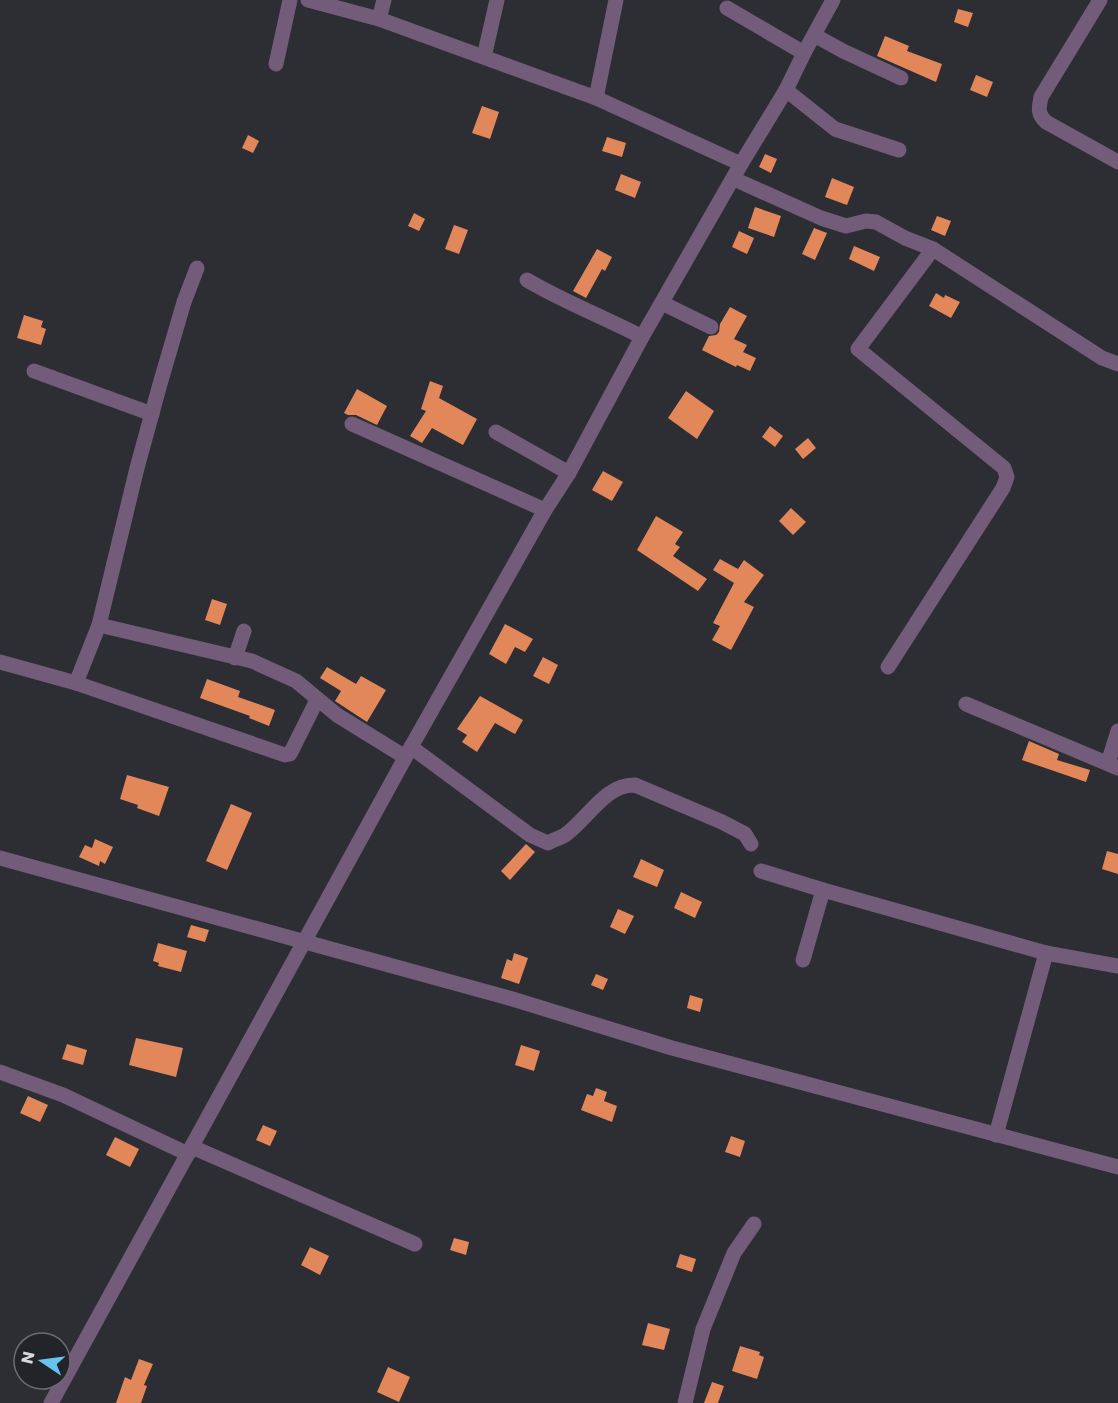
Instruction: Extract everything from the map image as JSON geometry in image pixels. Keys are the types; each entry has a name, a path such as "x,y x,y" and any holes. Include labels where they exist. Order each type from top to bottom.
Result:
{"street":[{"path":"276,64 290,0"},
{"path":"308,0 379,19 596,98 741,164"},
{"path":"379,19 384,0"},
{"path":"484,57 498,0"},
{"path":"596,98 616,0"},
{"path":"51,1403 408,752 545,510 569,473 642,337 786,90 833,0"},
{"path":"1100,0 1041,97 1038,109 1046,122 1118,162"},
{"path":"727,8 804,53"},
{"path":"814,35 901,78"},
{"path":"786,90 835,129 899,150"},
{"path":"734,178 821,218 846,226 866,221 876,222 905,238 933,249 1102,358 1118,364"},
{"path":"888,667 1003,488 1007,477 1004,468 858,349 933,249"},
{"path":"75,683 99,625 152,414 184,302 198,268"},
{"path":"527,280 642,337"},
{"path":"662,303 711,327"},
{"path":"34,371 152,414"},
{"path":"352,424 545,510"},
{"path":"496,432 569,473"},
{"path":"99,625 252,662 296,681 337,715 408,752 530,835 548,843 565,835 610,793 625,784 635,785 710,816 745,834 752,844"},
{"path":"235,658 244,631"},
{"path":"0,662 75,683 285,755 290,754 317,700"},
{"path":"966,704 1113,765 1118,731"},
{"path":"0,858 509,998 672,1048 1118,1167"},
{"path":"761,871 1046,953 1118,966"},
{"path":"803,960 823,890"},
{"path":"996,1135 1046,953"},
{"path":"0,1072 63,1095 415,1244"},
{"path":"685,1403 703,1329 735,1253 753,1224"}],"building":[{"path":"958,9 973,13 968,27 954,22"},
{"path":"885,36 909,46 907,51 942,64 936,82 877,56"},
{"path":"976,75 993,82 987,97 970,90"},
{"path":"482,106 499,112 490,139 472,133"},
{"path":"248,135 259,141 253,153 242,148"},
{"path":"607,137 626,143 622,157 602,151"},
{"path":"765,154 777,159 771,173 759,167"},
{"path":"621,174 641,182 635,198 615,190"},
{"path":"832,178 854,187 847,205 825,197"},
{"path":"755,207 781,216 774,237 748,228"},
{"path":"414,213 425,219 419,231 408,226"},
{"path":"937,216 951,221 945,236 931,230"},
{"path":"454,225 468,230 459,254 445,249"},
{"path":"814,228 827,233 815,260 802,254"},
{"path":"739,231 754,238 747,254 732,247"},
{"path":"854,246 880,257 874,271 849,259"},
{"path":"597,249 612,257 605,271 602,269 586,298 573,291"},
{"path":"936,293 944,298 945,295 960,302 951,318 929,306"},
{"path":"730,307 747,316 734,339 747,345 743,352 756,358 750,371 737,365 736,367 702,350 709,336 719,332 720,324"},
{"path":"24,315 43,321 41,327 46,329 41,345 17,338"},
{"path":"430,381 443,386 439,398 477,419 463,445 432,428 422,443 410,436 426,411 421,409"},
{"path":"357,389 387,406 377,425 356,415 344,413"},
{"path":"686,391 714,411 697,439 668,418"},
{"path":"770,426 783,436 775,447 762,437"},
{"path":"808,438 816,448 803,459 795,449"},
{"path":"603,471 623,482 612,501 592,490"},
{"path":"791,508 806,522 793,535 779,521"},
{"path":"656,516 683,532 675,544 680,547 673,556 707,579 698,591 637,550"},
{"path":"720,559 738,569 744,560 764,575 744,602 754,607 731,650 712,640 720,626 713,623 734,583 713,570"},
{"path":"212,599 227,604 220,625 205,620"},
{"path":"505,624 533,639 525,652 515,647 506,664 489,654"},
{"path":"543,657 558,665 549,684 533,676"},
{"path":"327,667 356,684 361,676 386,690 367,722 335,701 341,691 320,678"},
{"path":"207,679 240,691 238,697 275,710 269,726 249,718 250,716 200,698"},
{"path":"480,696 523,720 515,734 495,723 477,752 462,742 467,735 457,729"},
{"path":"1029,741 1059,754 1057,760 1090,770 1086,782 1022,760"},
{"path":"127,775 169,787 159,816 120,799"},
{"path":"231,804 252,813 227,870 206,861"},
{"path":"95,839 113,847 105,864 100,861 99,866 79,857 85,845 92,848"},
{"path":"526,844 535,852 510,880 501,871"},
{"path":"1107,851 1118,854 1118,874 1102,869"},
{"path":"641,859 664,870 657,887 633,877"},
{"path":"681,892 702,902 695,918 674,908"},
{"path":"618,909 634,916 625,934 610,927"},
{"path":"191,925 209,930 205,942 187,937"},
{"path":"158,943 187,951 181,972 158,966 159,963 153,961"},
{"path":"514,953 528,958 519,984 501,978 507,959 512,961"},
{"path":"596,974 608,979 603,990 591,985"},
{"path":"690,995 703,999 700,1012 687,1008"},
{"path":"136,1038 183,1048 176,1077 129,1065"},
{"path":"67,1044 87,1050 83,1065 62,1059"},
{"path":"521,1045 540,1051 534,1071 515,1065"},
{"path":"596,1088 607,1092 604,1101 617,1106 612,1122 581,1110 587,1094 593,1096"},
{"path":"28,1096 48,1105 40,1122 20,1113"},
{"path":"263,1125 277,1131 270,1146 256,1140"},
{"path":"731,1136 745,1141 740,1157 725,1152"},
{"path":"115,1137 139,1149 130,1167 106,1155"},
{"path":"454,1238 469,1242 466,1255 450,1250"},
{"path":"310,1247 329,1256 320,1275 301,1265"},
{"path":"680,1254 696,1259 692,1272 676,1267"},
{"path":"648,1323 670,1329 664,1350 642,1345"},
{"path":"740,1346 760,1352 759,1355 764,1357 757,1379 732,1371"},
{"path":"139,1359 153,1364 144,1385 147,1386 141,1403 116,1403 125,1377 131,1380"},
{"path":"388,1367 410,1377 399,1402 377,1392"},
{"path":"712,1382 724,1386 718,1403 704,1403"}]}
